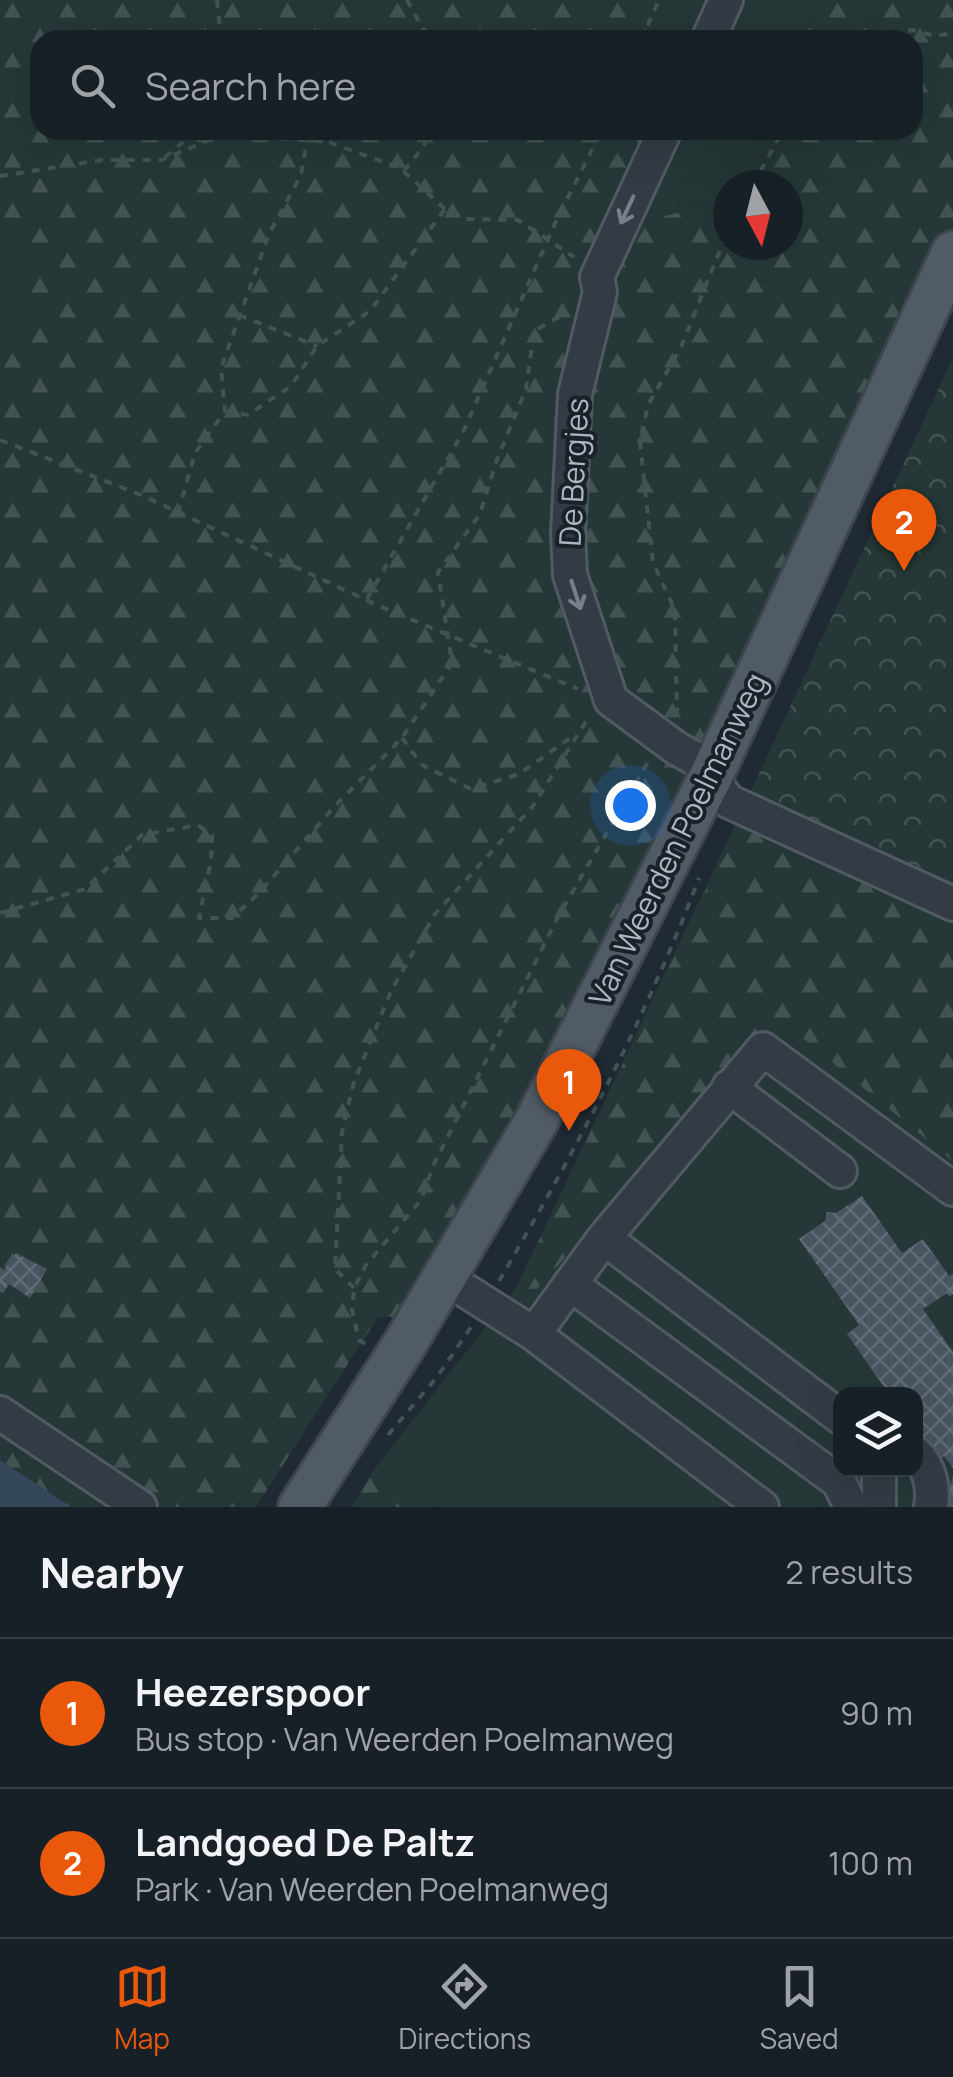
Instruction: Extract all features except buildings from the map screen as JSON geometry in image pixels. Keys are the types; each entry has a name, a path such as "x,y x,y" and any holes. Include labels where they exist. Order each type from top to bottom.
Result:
{"main road":[{"name":"Van Weerden Poelmanweg","path":"300,1507 406,1342 537,1120 711,776 953,252"}],"street":[{"path":"712,30 726,0"},
{"name":"De Bergjes","path":"611,700 570,575 568,534 575,394 600,292 597,277 661,140"},
{"path":"611,700 700,762 728,801 953,904"},
{"path":"534,1334 604,1238 763,1049 953,1189"},
{"path":"729,1087 840,1171"},
{"path":"604,1238 833,1411"},
{"path":"444,1277 534,1334 762,1507"},
{"path":"570,1284 838,1482 851,1507"},
{"path":"0,1414 140,1507"},
{"path":"923,1463 932,1481 931,1507"},
{"path":"879,1507 880,1477"}],"path":[{"path":"217,0 220,30"},
{"path":"407,0 424,30"},
{"path":"646,30 659,0"},
{"path":"923,33 935,36 953,33"},
{"path":"161,160 186,140"},
{"path":"0,176 102,160 161,160 209,140"},
{"path":"178,512 195,453 225,410 221,368 269,234 301,175 308,140 328,142 404,171 445,209 466,219 518,220 548,239"},
{"path":"404,171 426,140"},
{"path":"366,600 463,432 548,239 597,140"},
{"path":"761,170 778,140"},
{"path":"225,410 248,415 291,386 316,346 370,311 445,209"},
{"path":"370,1346 359,1340 352,1310 354,1288 366,1264 421,1200 434,1166 559,916 679,713 676,610 653,563 640,442 648,405 681,347 716,260"},
{"path":"0,914 85,890 142,835 198,825 212,836 213,865 204,884 199,918 232,918 260,894 334,807 402,738 452,663 438,572 480,514 526,389 534,331 600,292"},
{"path":"239,315 316,346"},
{"path":"0,440 178,512 366,600 611,700"},
{"path":"354,1288 336,1269 342,1132 354,1084 391,992 435,914 533,806 578,733 519,774 470,789 422,765 402,738"},
{"path":"378,1448 446,1364 486,1304 554,1185 646,1003 704,865"},
{"path":"569,1128 581,1135"},
{"path":"541,1178 554,1185"}],"green space":[{"path":"0,0 664,0 654,30 30,30 30,140 647,140 632,216 658,218 688,210 713,186 713,260 803,260 803,170 734,170 773,140 923,140 923,30 808,30 811,23 805,0 851,0 857,14 866,21 876,18 885,0 953,0 953,227 547,1091 401,1317 378,1317 256,1507 71,1507 0,1460 0,360 17,350 33,324 37,305 22,284 16,232 0,221"},
{"path":"664,0 805,0 811,23 808,30 654,30"},
{"path":"851,0 885,0 876,18 865,21"},
{"path":"647,140 773,140 734,170 713,170 713,186 688,210 658,218 632,216"},
{"path":"0,221 16,231 22,284 37,305 28,340 0,360"},
{"path":"953,358 953,1161 778,1018 537,1289 516,1288 757,783"},
{"path":"953,358 953,900 743,808"},
{"path":"743,808 953,900 953,1507 439,1507 377,1466 516,1288"},
{"path":"377,1466 439,1507 351,1507"}],"water":[{"path":"0,1460 71,1507 0,1507"}],"place":[{"name":"Landgoed De Paltz","path":"904,571"},
{"name":"Heezerspoor","path":"569,1131"}]}
